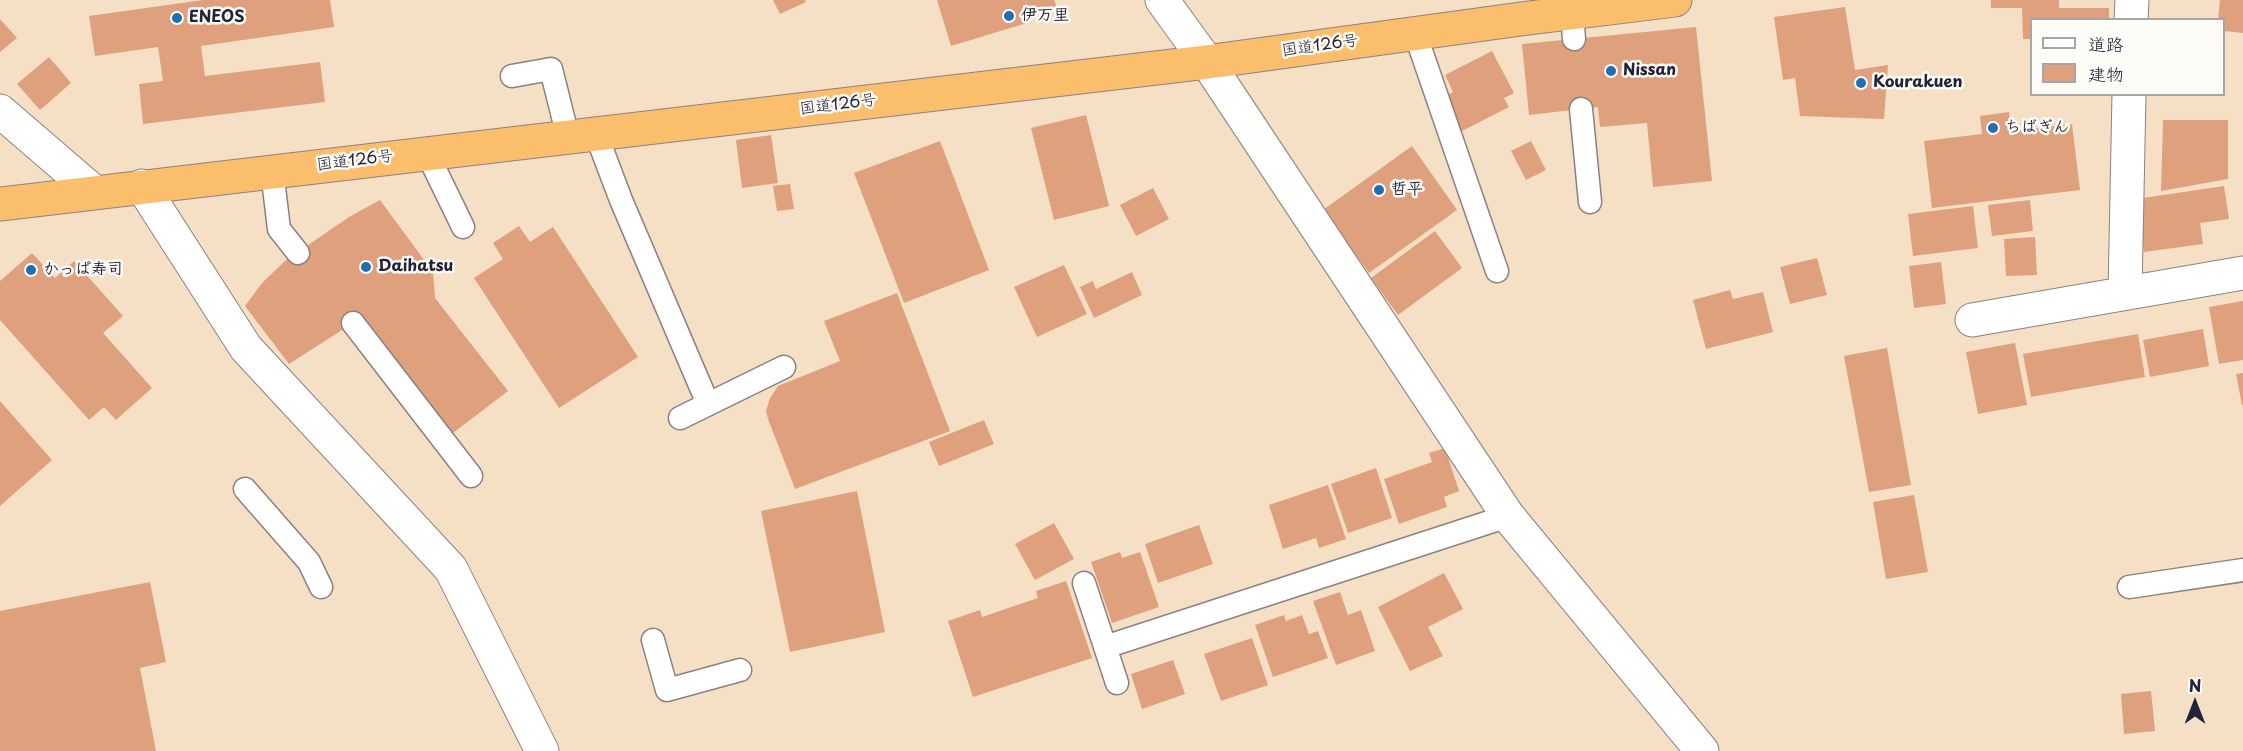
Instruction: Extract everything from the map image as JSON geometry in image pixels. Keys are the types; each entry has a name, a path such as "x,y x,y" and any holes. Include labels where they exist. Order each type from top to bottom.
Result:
{"highway":[{"name":"国道126号","path":"0,204 1207,62 1415,33 1573,26 1675,0"}],"street":[{"path":"1162,0 1207,62 1508,516 1702,751"},
{"path":"2131,18 2132,0"},
{"path":"2125,293 2129,96"},
{"path":"0,111 94,192"},
{"path":"142,186 246,348 451,569 542,751"},
{"path":"1972,320 2243,273"}],"lane":[{"path":"1415,33 1497,271"},
{"path":"512,76 551,69 582,135 621,200 708,404"},
{"path":"1581,109 1590,202"},
{"path":"427,153 463,226"},
{"path":"272,171 279,229 297,253"},
{"path":"352,323 471,476"},
{"path":"680,418 784,367"},
{"path":"245,489 309,562 321,587"},
{"path":"1105,647 1508,516"},
{"path":"2129,587 2243,570"},
{"path":"1084,583 1117,683"},
{"path":"653,640 667,690 740,670"}],"building":[{"path":"203,0 330,0 334,27 201,46 205,76 320,62 325,102 143,124 139,84 163,81 158,47 95,56 89,16"},
{"path":"773,0 805,0 806,2 780,14"},
{"path":"937,0 1054,0 1057,7 1025,16 1027,23 951,46"},
{"path":"1991,0 2059,0 2059,8 2109,8 2109,18 2030,18 2030,39 2023,39 2022,8 1991,8"},
{"path":"2220,0 2243,0 2243,33 2225,31 2225,18 2218,18"},
{"path":"1845,7 1855,70 1888,65 1884,119 1800,116 1795,78 1783,80 1774,17"},
{"path":"0,19 17,38 0,52"},
{"path":"1696,27 1712,181 1653,187 1647,123 1600,127 1598,107 1529,115 1522,44"},
{"path":"1492,51 1514,93 1504,98 1509,107 1460,132 1442,98 1453,92 1445,75"},
{"path":"49,57 71,83 40,110 17,84"},
{"path":"2009,112 2012,131 2072,124 2080,190 1932,208 1924,141 1982,134 1980,116"},
{"path":"1086,115 1109,206 1054,220 1031,128"},
{"path":"2163,120 2228,120 2228,179 2161,191"},
{"path":"771,135 778,183 742,188 736,140"},
{"path":"940,141 989,270 904,303 854,173"},
{"path":"1531,141 1546,170 1526,180 1511,151"},
{"path":"1412,146 1457,210 1369,273 1323,210"},
{"path":"790,184 794,209 777,211 773,186"},
{"path":"2224,186 2229,219 2200,223 2203,244 2144,252 2136,199"},
{"path":"1153,188 1169,219 1136,236 1120,205"},
{"path":"380,200 433,272 435,298 508,391 453,433 360,315 353,323 289,364 245,306 262,283 285,261 349,217"},
{"path":"2030,200 2033,231 1992,236 1988,205"},
{"path":"1973,206 1978,248 1913,256 1908,214"},
{"path":"519,226 530,242 553,227 638,357 559,408 474,278 503,259 493,243"},
{"path":"1435,231 1462,268 1398,315 1371,278"},
{"path":"2035,237 2037,275 2006,276 2004,239"},
{"path":"32,253 55,278 74,261 123,316 103,333 152,388 116,420 104,407 89,420 0,320 0,281"},
{"path":"1817,258 1827,295 1790,304 1780,267"},
{"path":"1941,262 1946,304 1914,308 1909,266"},
{"path":"1064,265 1087,314 1037,337 1014,287"},
{"path":"1132,272 1142,295 1094,318 1080,287 1093,281 1096,289"},
{"path":"1730,290 1733,299 1763,292 1773,332 1706,349 1693,300"},
{"path":"897,293 950,431 795,489 768,419 766,411 770,398 778,386 840,361 824,321"},
{"path":"2243,301 2243,360 2219,364 2209,307"},
{"path":"2203,329 2209,366 2150,377 2143,340"},
{"path":"2138,334 2145,377 2031,397 2023,354"},
{"path":"2015,343 2027,405 1978,414 1966,352"},
{"path":"1887,348 1911,485 1869,492 1844,356"},
{"path":"2243,373 2243,405 2242,405 2236,374"},
{"path":"0,401 52,460 0,506"},
{"path":"984,420 994,444 939,466 929,442"},
{"path":"1445,448 1459,491 1444,497 1447,507 1399,524 1384,479 1432,462 1429,453"},
{"path":"1376,468 1392,518 1348,533 1331,484"},
{"path":"1328,485 1346,539 1319,548 1316,538 1283,549 1269,505"},
{"path":"857,491 885,632 790,652 761,511"},
{"path":"1914,495 1928,572 1886,579 1873,502"},
{"path":"1054,523 1074,559 1035,580 1015,544"},
{"path":"1199,525 1213,564 1158,583 1145,544"},
{"path":"1120,552 1122,558 1140,552 1159,607 1112,623 1091,562"},
{"path":"1444,573 1463,609 1428,627 1443,656 1410,671 1378,607"},
{"path":"1066,581 1092,658 973,697 948,621 980,610 982,617 1038,598 1036,591"},
{"path":"150,582 166,662 140,668 156,751 0,751 0,611"},
{"path":"1340,592 1348,615 1361,610 1375,651 1336,665 1313,601"},
{"path":"1284,615 1286,621 1302,615 1309,634 1318,631 1328,658 1273,677 1255,625"},
{"path":"1252,638 1268,685 1221,701 1204,654"},
{"path":"1173,660 1185,694 1142,709 1131,674"},
{"path":"2151,691 2155,731 2124,734 2121,694"}],"place":[{"name":"伊万里","path":"1009,16"},
{"name":"ENEOS","path":"177,18"},
{"name":"Nissan","path":"1611,71"},
{"name":"Kourakuen","path":"1861,83"},
{"name":"ちばぎん","path":"1993,128"},
{"name":"哲平","path":"1379,190"},
{"name":"Daihatsu","path":"366,267"},
{"name":"かっぱ寿司","path":"31,270"}]}
